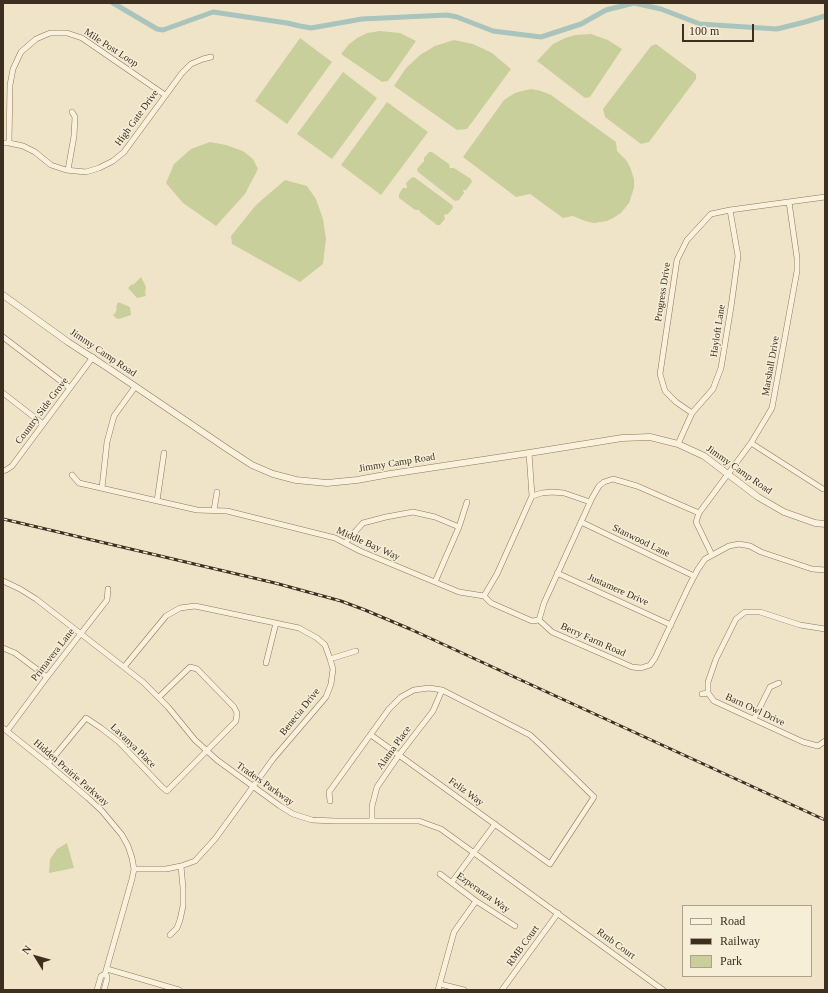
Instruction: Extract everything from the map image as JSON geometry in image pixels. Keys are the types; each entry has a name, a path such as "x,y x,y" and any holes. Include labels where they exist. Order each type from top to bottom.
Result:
{"street":[{"name":"Mile Post Loop","path":"6,143 12,69 21,52 36,39 50,33 67,33 82,38 166,95"},
{"name":"High Gate Drive","path":"6,143 23,146 35,152 51,165 68,170 86,172 99,168 113,161 124,152 182,73 191,64 211,57"},
{"path":"3,85 10,85"},
{"path":"68,170 74,136 75,117 72,112"},
{"name":"Progress Drive","path":"692,413 676,402 665,391 660,374 677,260 687,240 710,214 825,197"},
{"name":"Marshall Drive","path":"699,513 751,443 772,408 797,271 797,258 789,202"},
{"name":"Hayloft Lane","path":"678,444 692,413 712,389 721,368 738,256 730,210"},
{"name":"Jimmy Camp Road","path":"3,295 63,338 228,450 252,465 273,474 296,480 327,483 349,481 622,438 650,437 678,444 704,456 758,497 784,512 815,523 825,524"},
{"path":"3,337 70,388"},
{"name":"Country Side Grove","path":"3,471 12,466 93,357"},
{"path":"102,488 107,442 114,416 136,387"},
{"path":"3,393 43,424"},
{"path":"751,443 825,489"},
{"path":"158,501 164,453"},
{"path":"529,453 532,496 497,574 484,596 491,603 532,621 539,620 544,603 590,502 599,486 604,482 613,479 637,486 699,513 696,522 712,556"},
{"name":"Middle Bay Way","path":"72,475 79,483 197,510 228,511 335,538 360,551 459,592 484,596"},
{"path":"214,510 217,492"},
{"path":"532,496 552,492 564,493 590,502"},
{"path":"435,582 467,502"},
{"path":"346,543 363,523 413,512 435,517 458,527"},
{"name":"Stanwood Lane","path":"581,522 694,576"},
{"name":"Berry Farm Road","path":"539,620 552,632 632,667 641,668 650,665 655,658 694,576 706,559 729,546 739,544 750,546 761,552 812,569 825,570"},
{"name":"Justamere Drive","path":"557,573 671,625"},
{"name":"Traders Parkway","path":"3,581 36,599 148,686 168,707 195,740 217,760 252,787 293,814 312,820 419,821 441,829 558,913"},
{"name":"Primavera Lane","path":"5,730 107,600 108,589"},
{"name":"Benecia Drive","path":"124,667 166,616 180,608 195,606 299,628 317,638 324,645 333,669 331,684 326,696 273,759 215,839 195,860 181,866 166,869 134,868"},
{"path":"702,694 708,693 708,682 716,659 736,619 745,612 760,612 800,625 825,629"},
{"path":"266,663 276,623"},
{"path":"3,648 15,653 47,677"},
{"path":"330,658 356,651"},
{"path":"159,697 190,667 197,669 234,707 238,712 236,721 207,751"},
{"path":"754,719 770,687 779,683"},
{"path":"330,801 329,792 389,709 400,697 414,690 429,688 442,690"},
{"name":"Feliz Way","path":"371,734 550,864 594,797 530,735 442,690"},
{"name":"Alatna Place","path":"372,820 372,806 377,788 399,755 433,710 442,690"},
{"name":"Barn Owl Drive","path":"708,693 714,701 803,742 818,746 825,741"},
{"name":"Lavanya Place","path":"48,764 86,718 119,742 162,787 168,791 207,751"},
{"name":"Hidden Prairie Parkway","path":"5,730 74,785 102,811 122,835 128,846 134,868 106,971 107,979 104,990"},
{"path":"452,882 495,824"},
{"path":"170,935 177,928 184,906 184,888 181,866"},
{"name":"Ezperanza Way","path":"440,874 476,901 515,926"},
{"path":"464,990 439,987 454,932 476,901"},
{"name":"RMB Court","path":"502,990 558,913"},
{"name":"Rmb Court","path":"558,913 663,990"},
{"path":"106,971 179,990"},
{"name":"Hidden Prairie Parkway","path":"96,990 101,976 106,971"}],"green space":[{"path":"380,31 400,33 416,41 388,81 382,82 341,54 349,44 357,38 367,33"},
{"path":"591,34 608,40 622,49 590,97 585,98 537,61 553,44 565,38 575,35"},
{"path":"300,38 332,62 287,124 255,101"},
{"path":"454,40 473,44 492,53 511,69 467,129 457,130 394,86 406,68 420,55 435,46"},
{"path":"656,44 696,74 696,79 649,142 641,144 605,117 603,109 651,46"},
{"path":"343,72 377,98 332,159 297,134"},
{"path":"531,89 551,95 616,142 617,151 626,160 634,179 634,188 629,203 621,213 607,221 594,223 573,216 563,218 530,194 516,197 463,157 504,100 515,93"},
{"path":"387,102 428,132 381,195 341,165"},
{"path":"210,142 226,145 243,151 253,159 258,169 245,194 216,226 183,203 166,183 174,164 191,149"},
{"path":"429,152 432,152 449,164 450,168 454,168 471,179 472,182 466,190 463,190 464,193 459,200 455,201 418,172 417,169 424,162 424,158"},
{"path":"414,177 452,205 453,208 448,214 444,215 445,219 440,225 437,225 419,210 415,210 399,198 399,194 403,188 407,188 406,183"},
{"path":"285,180 307,186 316,199 323,219 326,239 323,264 300,282 232,244 231,236 256,205"},
{"path":"141,277 146,287 146,296 137,298 128,288"},
{"path":"118,302 130,307 131,315 119,319 113,315 115,314"},
{"path":"67,843 74,868 49,873 50,859 57,849"}],"waterway":[{"path":"113,3 157,29 163,30 213,12 311,28 362,19 447,15 457,17 493,31 541,37 581,24 606,10 634,3"},
{"path":"634,3 661,9 700,24 777,29 825,16"}],"railway":[{"path":"3,519 275,583 341,601 410,629 825,820"}]}
